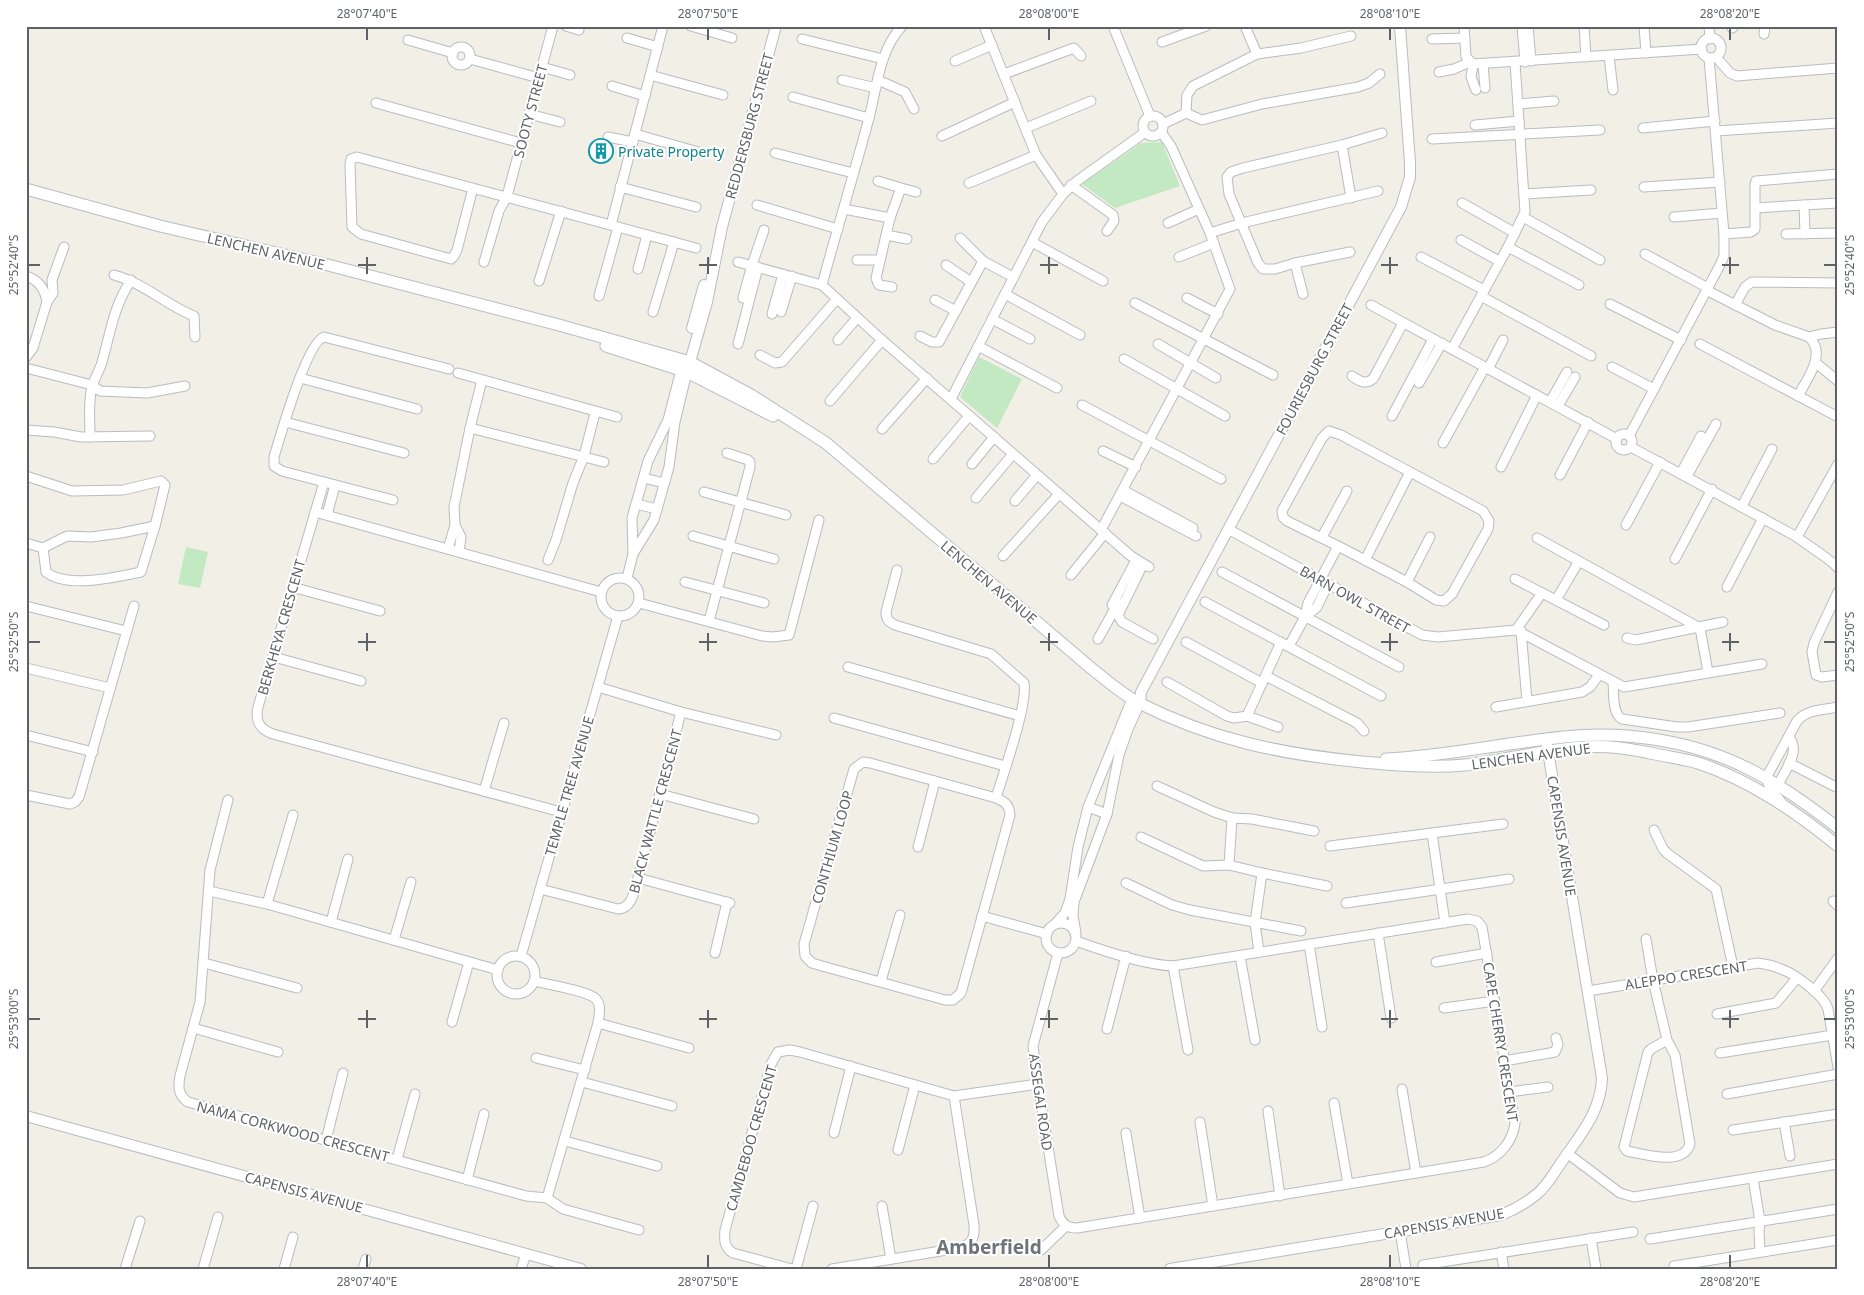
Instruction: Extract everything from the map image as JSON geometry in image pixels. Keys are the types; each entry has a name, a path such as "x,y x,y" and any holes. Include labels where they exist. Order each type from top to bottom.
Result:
{"main road":[{"name":"LENCHEN AVENUE","path":"26,189 160,226 328,265 527,317 685,366 784,414 826,443 1091,668 1138,698 1215,735 1246,744 1304,756 1405,766 1465,765 1582,747 1600,746 1628,749 1696,762 1750,785 1812,824 1838,846"},
{"name":"LENCHEN AVENUE","path":"1349,761 1441,754 1565,736 1609,735 1660,741 1711,753 1736,763 1771,783 1838,828"}],"street":[{"name":"SOOTY STREET","path":"484,262 498,211 507,196 553,26"},
{"path":"566,26 579,30"},
{"path":"599,296 620,187 663,26"},
{"path":"692,26 732,38"},
{"name":"REDDERSBURG STREET","path":"685,366 707,302 722,227 776,26"},
{"path":"984,26 1037,158 1063,194"},
{"path":"1113,26 1150,116"},
{"path":"1162,42 1206,26"},
{"path":"1246,26 1257,54"},
{"name":"FOURIESBURG STREET","path":"1138,698 1401,208 1410,177 1410,163 1400,26"},
{"path":"1464,26 1466,56 1472,63 1471,77 1481,89 1483,64"},
{"path":"1522,26 1528,61"},
{"path":"1528,26 1528,61"},
{"path":"1584,26 1586,57"},
{"path":"1644,26 1646,53"},
{"path":"1709,26 1710,39"},
{"path":"822,285 869,118 883,58 897,28"},
{"path":"1186,113 1187,95 1193,86 1257,54 1300,48 1351,36"},
{"path":"627,38 658,47"},
{"path":"1432,39 1465,38"},
{"path":"802,39 883,58"},
{"path":"1713,57 1720,52 1721,45 1717,40 1710,39 1703,44 1702,50 1704,55 1713,57 1730,73 1737,76 1838,68"},
{"path":"408,40 453,53 453,59 460,65 470,59 539,78"},
{"path":"955,61 992,45"},
{"path":"1004,74 1074,48 1081,56"},
{"path":"1439,72 1472,63 1483,64 1702,50"},
{"path":"1609,56 1612,90"},
{"path":"1631,447 1632,441 1630,436 1724,256 1713,57"},
{"path":"1452,349 1525,212 1515,62"},
{"path":"542,67 570,76"},
{"path":"1186,113 1199,120 1211,119 1262,104 1358,87 1368,83 1380,74"},
{"path":"650,76 723,95"},
{"path":"842,80 877,84 905,92 914,109"},
{"path":"612,86 645,96"},
{"path":"793,97 869,118"},
{"path":"1518,104 1554,101"},
{"path":"942,136 1015,102"},
{"path":"376,103 521,143"},
{"path":"1027,131 1089,105"},
{"path":"1144,133 1153,136 1186,113"},
{"path":"529,114 560,122"},
{"path":"1071,575 1103,532 1123,490 1230,289 1210,232 1157,116 1150,116 1143,122 1142,129 1144,133"},
{"path":"1644,128 1715,120"},
{"path":"1716,131 1838,123"},
{"path":"1475,125 1600,130"},
{"path":"1451,133 1520,128"},
{"path":"1432,139 1520,128"},
{"path":"951,399 1042,222 1071,186 1144,133"},
{"path":"1350,252 1272,269 1261,267 1229,194 1227,177 1231,172 1243,168 1342,145 1382,133"},
{"path":"608,137 634,138 702,153"},
{"path":"1342,145 1351,198"},
{"path":"775,154 853,173"},
{"path":"473,188 457,250 450,259 361,234 352,227 350,165 351,159 362,157 696,248"},
{"path":"973,184 1037,158"},
{"path":"1724,234 1753,231 1756,228 1754,185 1756,181 1838,174"},
{"path":"878,181 916,192"},
{"path":"1644,187 1720,182"},
{"path":"1071,186 1113,215 1114,221 1107,231"},
{"path":"620,187 696,207"},
{"path":"892,287 881,286 877,282 876,276 890,218 901,188"},
{"path":"1524,194 1591,190"},
{"path":"1210,232 1378,192"},
{"path":"1462,203 1514,233"},
{"path":"1755,208 1838,203"},
{"path":"757,205 838,229"},
{"path":"1804,205 1805,234"},
{"path":"844,208 890,218"},
{"path":"1168,223 1199,209"},
{"path":"539,281 561,211"},
{"path":"1674,217 1722,213"},
{"path":"1523,218 1600,260"},
{"path":"738,344 764,230"},
{"path":"1786,234 1838,234"},
{"path":"638,269 647,235"},
{"path":"886,235 907,240"},
{"path":"960,238 983,261 1013,278"},
{"path":"1461,240 1499,262"},
{"path":"653,312 674,242"},
{"path":"1032,242 1103,281"},
{"path":"1180,257 1214,243"},
{"path":"1508,246 1579,285"},
{"path":"26,357 33,348 47,302 53,293 52,280 64,247"},
{"path":"1645,254 1775,325 1809,337 1815,345 1816,363 1798,396"},
{"path":"1421,256 1591,356"},
{"path":"857,260 880,260"},
{"path":"920,336 932,342 939,342 983,261"},
{"path":"738,262 822,285 880,339 1103,532 1142,563"},
{"path":"1295,263 1303,294"},
{"path":"946,265 970,282"},
{"path":"743,298 755,266"},
{"path":"114,275 131,280 194,316 195,337"},
{"path":"777,313 788,275"},
{"path":"26,276 40,284 45,292 47,302"},
{"path":"40,284 47,284 52,280"},
{"path":"90,437 92,385 97,378 102,362 115,310 120,297 131,280"},
{"path":"1736,305 1745,287 1752,282 1838,283"},
{"path":"1006,292 1043,309"},
{"path":"1006,292 1080,335"},
{"path":"1187,298 1218,314"},
{"path":"935,300 956,311"},
{"path":"799,348 838,301"},
{"path":"760,355 775,363 782,362 838,301"},
{"path":"1135,303 1273,375"},
{"path":"1610,304 1681,340"},
{"path":"1371,305 1617,439"},
{"path":"838,340 857,318"},
{"path":"992,319 1030,339"},
{"path":"1352,376 1361,382 1373,379 1403,323"},
{"path":"1809,337 1838,332"},
{"path":"393,500 282,471 274,466 274,457 300,378 316,342 324,337 454,371 596,413 616,417"},
{"path":"831,397 880,339"},
{"path":"1392,416 1433,339"},
{"path":"1443,443 1503,340"},
{"path":"1420,383 1442,343"},
{"path":"1158,344 1216,378"},
{"path":"1700,344 1838,417"},
{"path":"978,346 1057,388"},
{"path":"1124,359 1225,416"},
{"path":"1816,363 1838,381"},
{"path":"627,578 633,554 631,522 648,461 668,420 685,366"},
{"path":"633,554 652,525 670,463 685,366"},
{"path":"1612,367 1654,389"},
{"path":"26,368 92,385 100,391 147,393 185,386"},
{"path":"1554,404 1571,375"},
{"path":"300,378 417,409"},
{"path":"882,429 927,378"},
{"path":"448,549 455,525 454,506 482,380"},
{"path":"1501,466 1537,395"},
{"path":"1082,405 1221,479"},
{"path":"548,560 556,540 573,482 584,456 596,413"},
{"path":"939,443 967,414"},
{"path":"933,458 967,414"},
{"path":"285,422 404,453"},
{"path":"1560,475 1588,422"},
{"path":"1684,474 1716,424"},
{"path":"470,428 604,462"},
{"path":"26,430 54,432 81,437 150,436"},
{"path":"1332,431 1482,511 1487,516 1489,524 1452,594 1448,599 1442,601 1436,600 1407,582 1322,538 1287,521 1282,511 1322,438 1326,432 1332,431"},
{"path":"1630,436 1622,434 1617,439 1617,445 1620,449 1626,450 1631,447"},
{"path":"1684,474 1701,436"},
{"path":"972,464 994,437"},
{"path":"1631,447 1712,489 1797,537 1838,567"},
{"path":"1742,506 1772,449"},
{"path":"1103,451 1136,467"},
{"path":"709,621 750,469 750,462 727,453"},
{"path":"976,498 1013,454"},
{"path":"1626,525 1660,462"},
{"path":"1797,537 1838,464"},
{"path":"1365,560 1410,472"},
{"path":"1014,501 1037,475"},
{"path":"26,476 72,491 124,490 161,481 166,488 141,572 99,580 53,578 46,572 43,548"},
{"path":"644,478 664,483"},
{"name":"BERKHEYA CRESCENT","path":"324,482 292,586 274,658 257,712 258,722 263,730 561,812"},
{"path":"327,515 335,485"},
{"path":"1676,559 1712,489"},
{"path":"1123,490 1154,502"},
{"path":"1123,490 1197,533"},
{"path":"1322,538 1346,491"},
{"path":"704,492 786,515"},
{"path":"1003,556 1059,494"},
{"path":"636,504 656,508"},
{"path":"315,512 601,592"},
{"path":"1727,587 1763,518"},
{"path":"639,603 766,637 788,635 820,520"},
{"path":"455,525 461,537 458,552"},
{"path":"26,543 43,548 66,536 91,537 156,526"},
{"name":"BARN OWL STREET","path":"1228,529 1422,635 1442,637 1490,631 1518,630"},
{"path":"693,536 774,559"},
{"path":"1407,582 1430,538"},
{"path":"1537,538 1700,628"},
{"path":"1247,716 1264,680 1285,644 1305,617 1308,603 1324,581 1338,546"},
{"path":"1556,600 1579,561"},
{"path":"1104,619 1142,563"},
{"path":"1098,639 1142,563"},
{"path":"1142,563 1118,615 1122,622 1153,639"},
{"path":"897,570 887,610 887,620 895,625 987,652 1024,683 1020,716 996,798"},
{"path":"1222,572 1399,667"},
{"path":"613,578 627,578 639,591 639,603 628,615 618,616 608,612 602,605 601,592 604,586 613,578"},
{"path":"1515,579 1604,625"},
{"path":"685,582 764,603"},
{"path":"292,586 380,611"},
{"path":"1838,592 1814,643 1812,652 1816,675 1822,677 1838,675"},
{"path":"1527,701 1518,630 1542,593"},
{"path":"1206,602 1381,696"},
{"path":"26,606 126,631"},
{"path":"26,795 62,804 75,802 79,798 134,606"},
{"name":"TEMPLE TREE AVENUE","path":"522,956 561,812 618,616"},
{"path":"1627,638 1636,640 1724,622"},
{"path":"1700,628 1708,672"},
{"path":"1518,630 1619,686 1628,687 1762,664"},
{"path":"1186,642 1357,723 1364,731"},
{"path":"274,658 361,682"},
{"path":"848,667 1020,716"},
{"path":"26,668 110,688"},
{"path":"1496,707 1582,692 1590,687 1599,675"},
{"path":"1167,682 1227,716 1234,718 1247,716 1278,727"},
{"path":"1613,682 1616,713 1622,719 1688,728 1780,712"},
{"name":"BLACK WATTLE CRESCENT","path":"540,889 621,909 629,904 638,878 681,712 598,687"},
{"path":"1138,698 1119,755 1107,814 1074,902 1073,916 1076,937 1070,951 1058,953 1050,948 1047,934 1065,913 1070,899 1078,847 1088,808 1138,698"},
{"path":"1782,805 1771,783 1789,737 1801,716 1811,712 1838,707"},
{"path":"681,712 776,734"},
{"path":"834,718 1005,766"},
{"path":"484,791 504,723"},
{"path":"26,735 92,752"},
{"path":"1750,785 1771,783 1789,763 1794,751 1789,737"},
{"name":"CAPENSIS AVENUE","path":"1170,1269 1501,1215 1537,1193 1589,1124 1596,1110 1602,1082 1546,739"},
{"name":"CONTHIUM LOOP","path":"867,762 996,798 1007,804 1010,815 961,993 956,998 946,1000 812,962 805,956 804,944 855,766 867,762"},
{"path":"1789,763 1838,788"},
{"path":"918,847 935,781"},
{"path":"1157,786 1214,812 1232,818 1252,819 1314,831"},
{"path":"660,794 754,819"},
{"name":"NAMA CORKWOOD CRESCENT","path":"228,800 210,870 200,1002 178,1084 179,1092 184,1099 188,1102 467,1180 526,1196 547,1198"},
{"path":"1088,808 1107,814"},
{"path":"266,904 292,816"},
{"path":"1229,865 1232,818"},
{"path":"1330,846 1503,824"},
{"path":"1654,830 1666,852 1716,889 1733,967"},
{"path":"1432,833 1445,923"},
{"path":"1141,837 1203,866 1229,865 1327,886"},
{"path":"331,922 348,859"},
{"path":"1259,952 1255,923 1262,873"},
{"path":"638,878 728,903 715,953"},
{"path":"1346,903 1509,879"},
{"path":"394,940 411,882"},
{"path":"1126,883 1172,905 1301,931"},
{"path":"209,891 266,904 498,970"},
{"path":"881,981 900,915"},
{"path":"982,916 1047,934"},
{"name":"CAPE CHERRY CRESCENT","path":"1064,1225 1077,1228 1484,1162 1498,1155 1514,1133 1510,1092 1487,953 1482,927 1478,921 1468,919 1173,966 1126,956 1076,937"},
{"path":"1054,925 1059,923 1069,925 1076,937"},
{"path":"1378,933 1392,1018"},
{"path":"1646,939 1667,1040 1675,1055 1690,1144 1686,1152 1671,1158 1627,1151 1624,1147 1648,1052 1667,1040"},
{"path":"1309,944 1322,1027"},
{"name":"ASSEGAI ROAD","path":"1058,953 1034,1038 1034,1054 1059,1216 1064,1225"},
{"path":"1436,962 1487,953"},
{"path":"522,956 527,959 534,969 534,981 526,991 520,993 507,992 499,982 498,970 500,964 510,957 522,956"},
{"path":"1107,1029 1126,956"},
{"path":"1240,956 1255,1040"},
{"path":"1814,991 1838,958"},
{"path":"452,1022 470,962"},
{"path":"204,963 297,988"},
{"name":"ALEPPO CRESCENT","path":"1588,991 1758,963 1781,969 1797,978 1826,1002 1838,1067"},
{"path":"1173,966 1188,1050"},
{"path":"1717,1014 1776,1003 1797,978"},
{"path":"534,981 589,995 595,998 600,1008 598,1023 582,1082 547,1198 563,1209 639,1230"},
{"path":"1444,1008 1495,1003"},
{"path":"1459,1011 1495,1003"},
{"path":"598,1023 689,1048"},
{"path":"193,1028 278,1052"},
{"path":"1720,1053 1833,1035"},
{"path":"1504,1061 1555,1052 1558,1045 1556,1038"},
{"name":"CAMDEBOO CRESCENT","path":"794,1269 733,1253 725,1241 726,1230 771,1064 778,1052 790,1050 954,1096 1038,1084"},
{"path":"536,1058 585,1070"},
{"path":"834,1133 851,1066"},
{"path":"326,1140 343,1073"},
{"path":"1726,1094 1838,1074"},
{"path":"582,1082 672,1106"},
{"path":"898,1150 915,1085"},
{"path":"1510,1092 1548,1087"},
{"path":"1402,1089 1416,1173"},
{"path":"397,1159 415,1094"},
{"path":"832,1269 959,1248 971,1243 974,1239 974,1225 954,1096"},
{"path":"1334,1103 1348,1184"},
{"path":"1268,1111 1280,1196"},
{"path":"467,1180 484,1114"},
{"path":"1733,1130 1838,1114"},
{"name":"CAPENSIS AVENUE","path":"26,1116 581,1269"},
{"path":"1200,1122 1213,1206"},
{"path":"1784,1122 1790,1156"},
{"path":"1126,1133 1140,1218"},
{"path":"565,1141 657,1166"},
{"path":"1567,1154 1620,1192 1634,1197 1838,1164"},
{"path":"1753,1178 1760,1221 1758,1231 1760,1252"},
{"path":"794,1269 813,1206"},
{"path":"882,1206 891,1259"},
{"path":"1650,1240 1838,1208"},
{"path":"204,1269 218,1217"},
{"path":"126,1269 140,1221"},
{"path":"1041,1250 1064,1225"},
{"path":"1400,1231 1406,1269"},
{"path":"1423,1265 1633,1232"},
{"path":"284,1269 293,1237"},
{"path":"1591,1238 1596,1269"},
{"path":"1674,1266 1838,1240"},
{"path":"1501,1252 1504,1269"},
{"path":"521,1269 526,1254"},
{"path":"363,1269 366,1259"}],"green space":[{"path":"1162,142 1180,186 1115,208 1082,184 1141,143"},
{"path":"979,357 1022,379 997,428 960,397"},
{"path":"186,547 208,552 200,588 178,584"}],"place":[{"name":"Private Property","path":"601,151"}],"district":[{"name":"Amberfield","path":"989,1247"}]}
